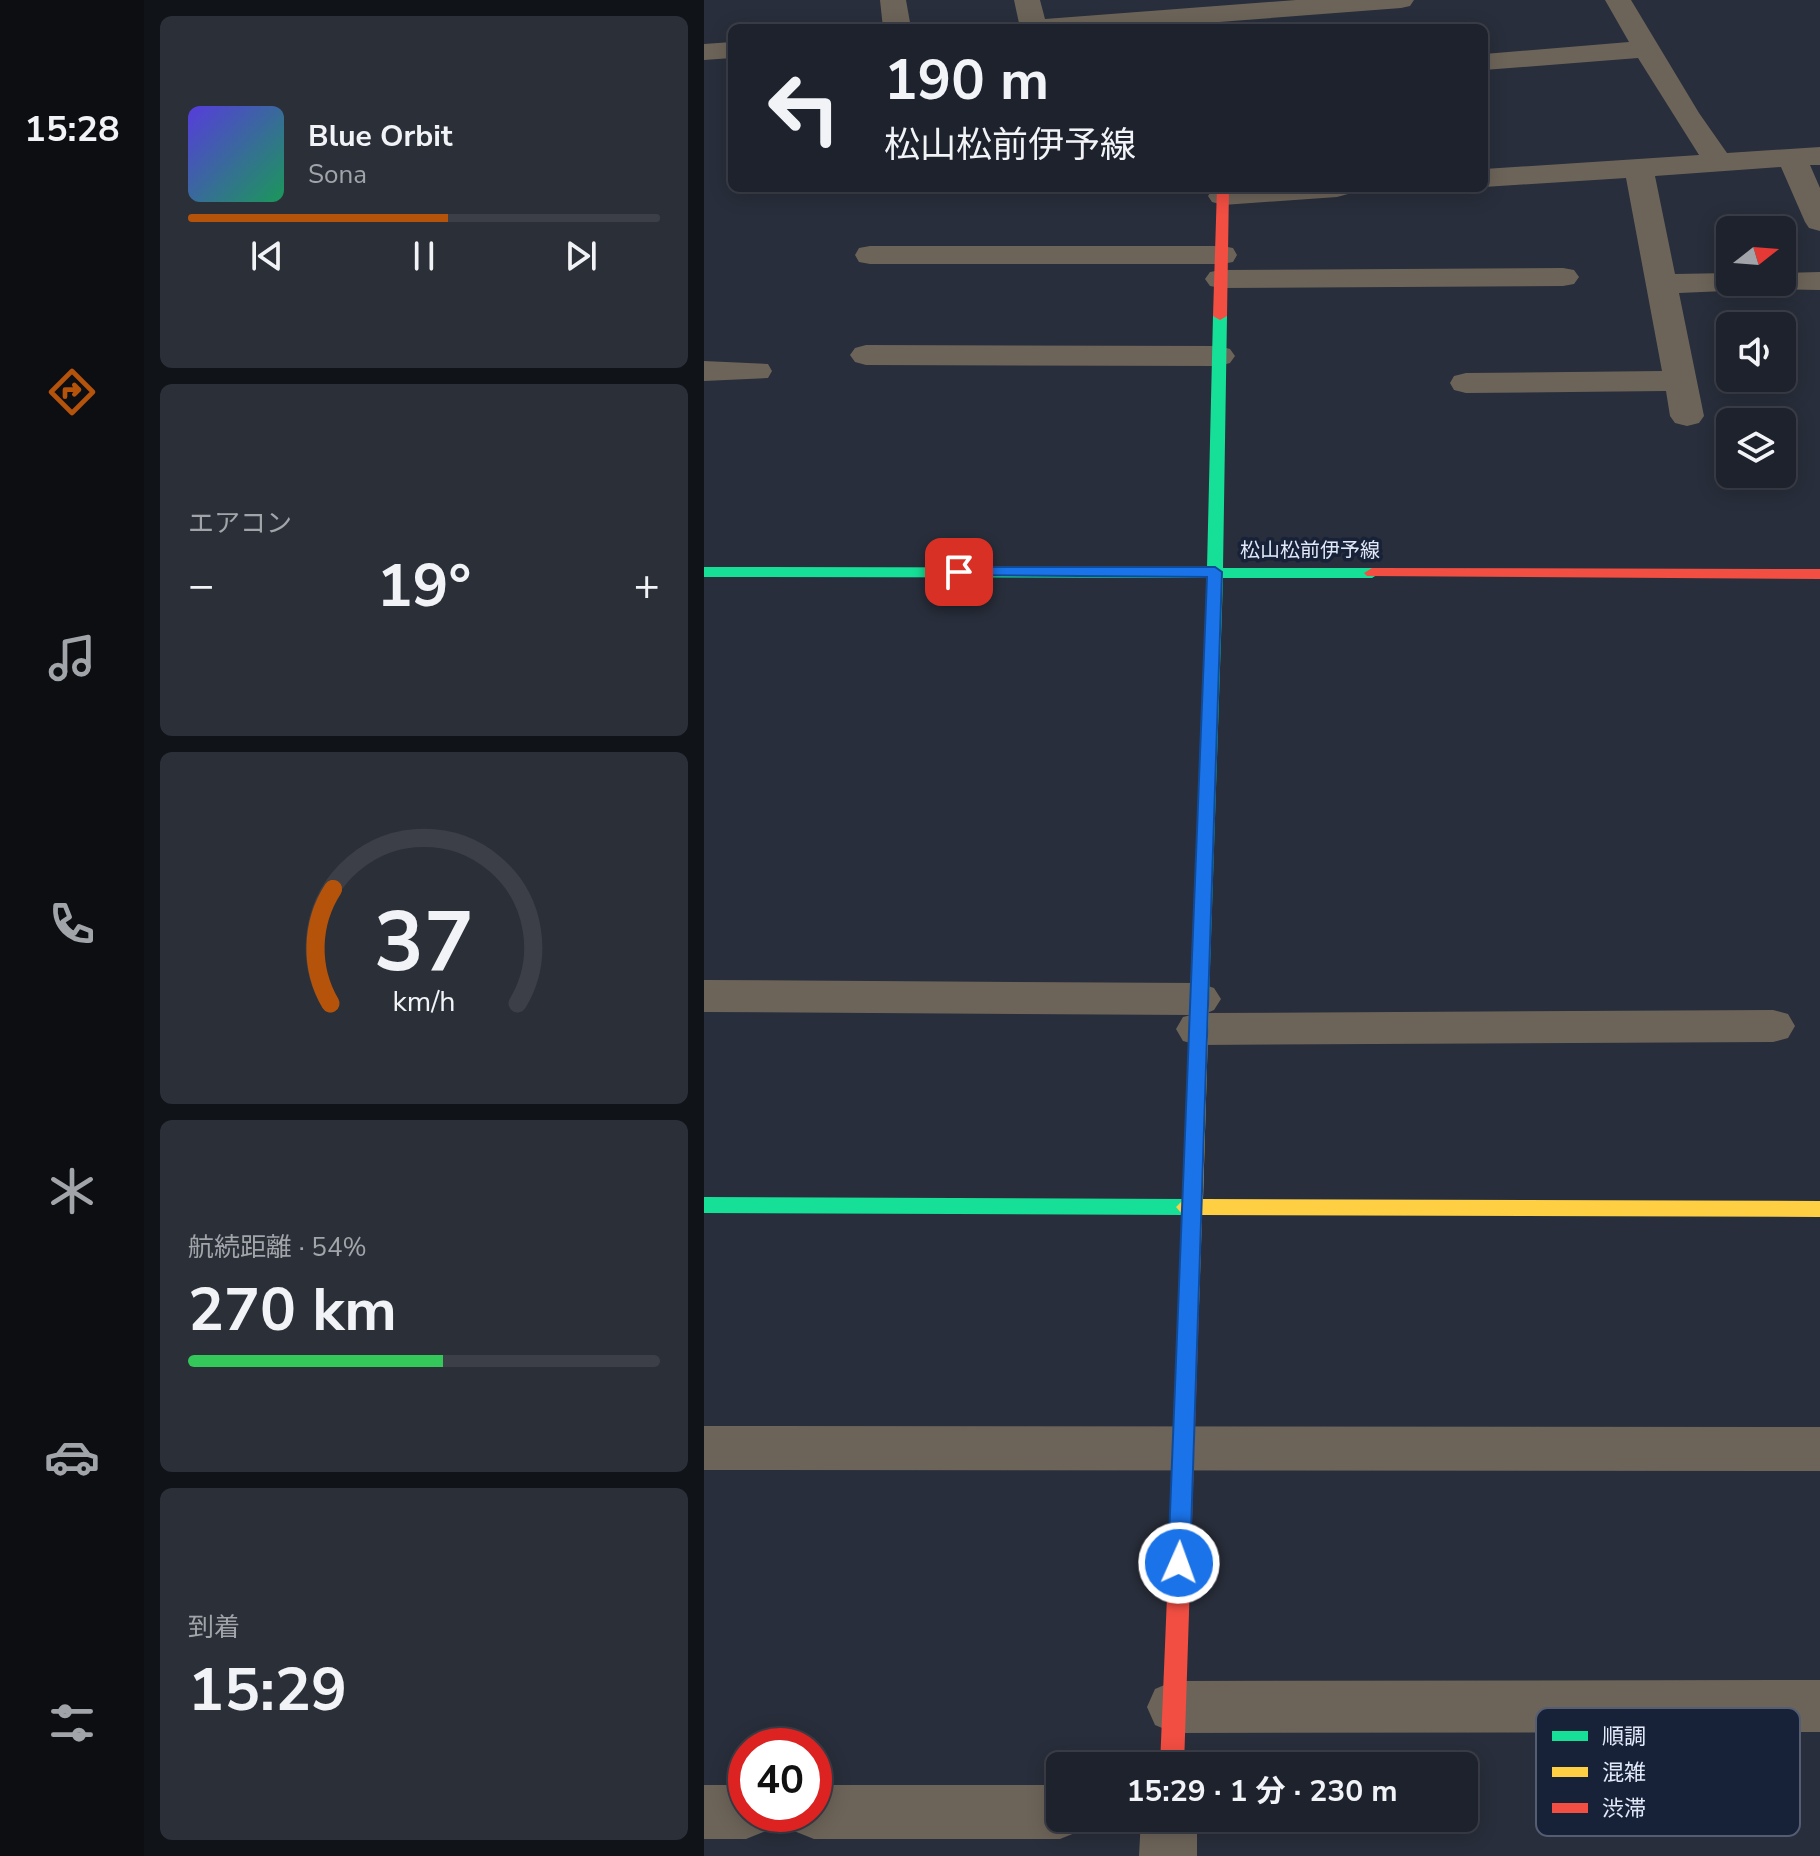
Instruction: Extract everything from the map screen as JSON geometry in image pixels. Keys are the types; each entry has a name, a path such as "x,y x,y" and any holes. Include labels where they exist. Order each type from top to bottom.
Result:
{"street":[{"path":"893,0 896,24"},
{"path":"1027,0 1033,24"},
{"path":"1144,24 1227,21 1283,5 1401,0"},
{"path":"1618,0 1719,163"},
{"path":"1488,62 1647,49"},
{"path":"704,52 728,50"},
{"path":"1488,178 1806,157 1820,222"},
{"path":"1639,168 1664,284 1687,416"},
{"path":"1172,1752 1215,572 1223,192"},
{"path":"870,255 1563,277"},
{"path":"1796,282 1820,281"},
{"path":"1664,284 1716,283"},
{"path":"866,355 1219,356"},
{"path":"704,371 756,371"},
{"path":"1466,383 1681,381"},
{"name":"松山松前伊予線","path":"704,572 1820,574"},
{"path":"704,996 1198,1014 1773,1026"},
{"path":"704,1205 1192,1207 1818,1217"},
{"path":"704,1448 1820,1449"},
{"path":"1174,1707 1820,1706"},
{"path":"704,1812 728,1812"},
{"path":"832,1812 1046,1812"},
{"path":"1168,1856 1169,1832"}],"traffic: fast":[{"path":"1200,998 1215,572 1220,316"},
{"path":"704,572 1372,573"},
{"path":"704,1205 1186,1207"}],"traffic: slow":[{"path":"1189,1306 1200,998"},
{"path":"1186,1207 1820,1209"}],"traffic: jam":[{"path":"1220,316 1223,192"},
{"path":"1372,573 1820,574"},
{"path":"1173,1752 1189,1306"}],"route":[{"path":"959,572 1215,572 1179,1563"}]}
